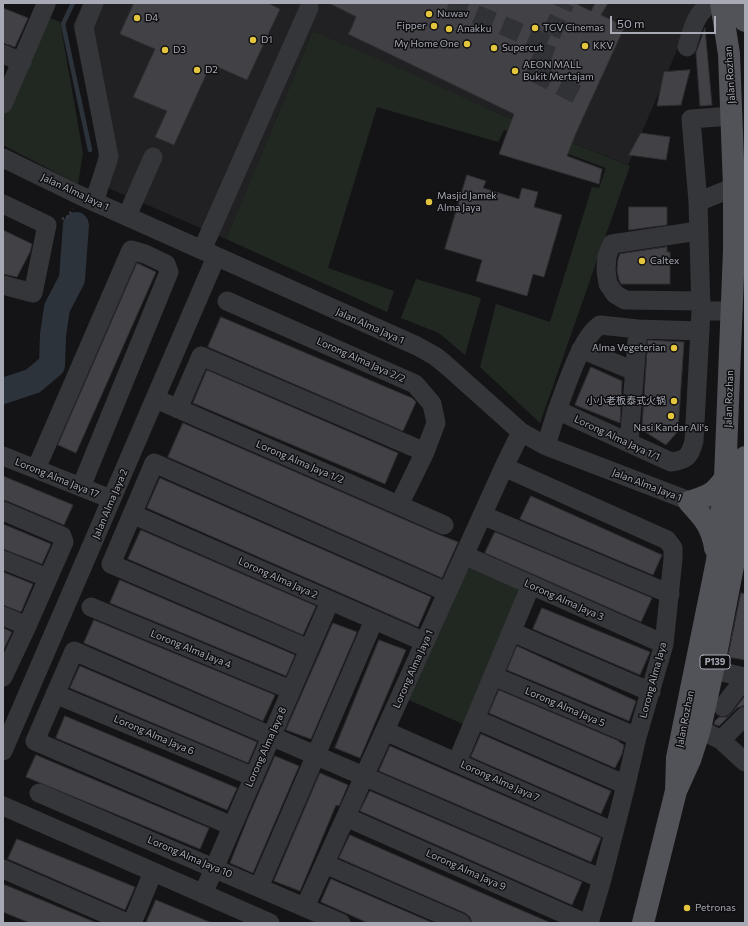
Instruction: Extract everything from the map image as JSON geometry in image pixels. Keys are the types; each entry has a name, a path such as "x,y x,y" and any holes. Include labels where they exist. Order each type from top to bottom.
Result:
{"main road":[{"name":"Jalan Rozhan","path":"676,791 678,758 697,657 732,565 743,530 738,470 732,311 734,187 732,116 729,54 721,3"},
{"path":"743,3 745,21"},
{"path":"732,565 713,537 704,517 689,502 709,495 717,490 738,470"},
{"path":"722,513 737,501 738,470"},
{"name":"Jalan Rozhan","path":"643,923 657,873 676,791 690,760 700,729 713,670 732,565 722,513"}],"street":[{"path":"3,104 46,3"},
{"path":"87,199 109,157 84,27 94,3"},
{"path":"687,47 697,17 707,6 713,3"},
{"name":"Jalan Alma Jaya 2","path":"3,751 156,399 209,253 309,8"},
{"path":"3,54 22,62"},
{"name":"Lorong Alma Jaya 1/1","path":"557,410 671,462 682,461 691,452 694,441 701,306 698,202 691,119 732,116"},
{"path":"126,216 153,157"},
{"name":"Jalan Alma Jaya 1","path":"3,158 87,199 435,356 521,432 546,446 689,502 722,513"},
{"path":"698,202 734,187"},
{"path":"3,204 47,226 34,293 3,284"},
{"path":"698,231 612,244 607,256 606,270 608,284 615,294 625,300 701,306 732,311"},
{"path":"36,469 131,250 145,254 166,264 169,272 81,487"},
{"name":"Lorong Alma Jaya 2/2","path":"227,301 415,384 432,404 436,423 425,452 399,505"},
{"path":"546,446 557,410 581,349 595,328 600,325 638,329 700,331"},
{"path":"629,443 638,329"},
{"path":"581,349 634,371"},
{"path":"178,409 201,356 425,452"},
{"name":"Lorong Alma Jaya 1/2","path":"156,399 444,525"},
{"name":"Lorong Alma Jaya 1","path":"306,907 482,514 521,432"},
{"name":"Lorong Alma Jaya 17","path":"3,456 112,500"},
{"path":"309,649 110,564 154,463 447,592"},
{"name":"Lorong Alma Jaya","path":"504,466 667,540 673,548 670,594 664,644 637,737 590,923"},
{"path":"3,511 62,536 64,542 27,626 4,670"},
{"name":"Lorong Alma Jaya 2","path":"132,514 425,642"},
{"path":"482,514 670,594"},
{"name":"Lorong Alma Jaya 3","path":"464,555 664,644"},
{"path":"3,560 48,578"},
{"path":"456,762 531,585"},
{"name":"Lorong Alma Jaya 8","path":"203,894 330,601"},
{"name":"Lorong Alma Jaya 4","path":"91,607 291,690"},
{"path":"3,616 27,626"},
{"path":"259,887 374,620"},
{"path":"512,632 651,692"},
{"path":"232,826 35,741 74,652 602,878"},
{"path":"713,670 745,678 723,707"},
{"name":"Lorong Alma Jaya 5","path":"493,676 637,737"},
{"name":"Lorong Alma Jaya 6","path":"55,694 254,777"},
{"path":"721,740 745,716"},
{"path":"475,720 626,785"},
{"path":"700,729 721,740 745,762"},
{"name":"Lorong Alma Jaya 7","path":"385,731 614,832"},
{"name":"Lorong Alma Jaya 10","path":"39,793 214,867 341,923"},
{"path":"3,806 270,923"},
{"name":"Lorong Alma Jaya 9","path":"346,817 585,923"},
{"path":"325,864 461,923"},
{"path":"3,869 127,923"},
{"path":"132,923 153,872"}],"path":[{"path":"47,226 67,217 87,199"}],"shaded area":[{"path":"83,3 697,3 628,165 502,115 313,31 226,239 92,181 99,152 73,25"},
{"path":"45,16 60,22 83,153 78,184 3,145 3,114"},
{"path":"313,31 502,115 630,166 540,423 480,367 496,304 550,322 592,187 599,188 606,168 504,130 498,142 377,107 328,268 394,291 387,312 226,239"},
{"path":"416,279 481,298 465,355 439,333 401,318"},
{"path":"469,566 525,590 465,725 409,700"}],"building":[{"path":"134,3 268,3 280,9 247,80 211,64 174,145 155,137 167,111 133,97 155,49 120,34"},
{"name":"AEON MALL Bukit Mertajam","path":"329,3 575,3 591,11 595,3 608,3 601,15 625,26 567,156 602,169 599,184 499,154 514,114 348,34 356,17"},
{"path":"3,8 28,18 15,47 3,43"},
{"path":"705,28 712,105 700,106 696,53"},
{"path":"690,70 681,105 657,106 664,72"},
{"path":"641,133 670,137 666,160 629,155"},
{"path":"467,175 486,181 483,188 519,199 522,188 538,192 534,207 562,215 544,277 533,274 527,296 476,281 482,260 445,249"},
{"path":"629,207 667,207 667,225 629,230"},
{"path":"3,230 32,244 30,252 17,277 3,274"},
{"path":"667,247 667,252 670,252 670,284 621,284 617,270 620,254"},
{"path":"137,263 156,272 76,453 58,445"},
{"path":"221,317 412,398 416,402 403,431 208,347"},
{"path":"648,340 684,342 678,431 666,445 642,430"},
{"path":"591,367 622,381 620,423 575,405"},
{"path":"207,370 398,453 385,484 193,403"},
{"path":"183,423 458,542 442,578 168,457"},
{"path":"3,476 73,505 64,525 3,500"},
{"path":"160,478 431,597 418,627 147,508"},
{"path":"531,496 662,555 653,575 520,519"},
{"path":"3,524 51,544 42,564 3,549"},
{"path":"141,530 316,606 303,635 128,559"},
{"path":"495,532 652,598 641,622 485,553"},
{"path":"3,572 33,584 21,612 3,605"},
{"path":"120,580 295,655 286,676 110,603"},
{"path":"741,593 745,594 745,660 728,657"},
{"path":"542,608 650,652 640,675 533,629"},
{"path":"94,620 275,695 263,721 84,643"},
{"path":"333,623 357,632 311,739 286,730"},
{"path":"3,628 12,632 3,651"},
{"path":"379,640 406,650 360,758 335,748"},
{"path":"517,646 636,701 629,721 507,670"},
{"path":"80,666 257,742 248,763 70,688"},
{"path":"499,690 619,741 624,745 622,754 615,768 489,713"},
{"path":"745,696 745,705 737,708 731,714"},
{"path":"731,714 719,726 714,724 719,717 727,717"},
{"path":"65,716 237,788 227,810 56,738"},
{"path":"481,734 611,791 601,814 471,757"},
{"path":"390,746 601,838 591,862 379,771"},
{"path":"36,755 209,828 200,849 26,777"},
{"path":"275,756 299,766 253,873 230,863"},
{"path":"320,773 348,785 339,806 336,805 300,891 274,881"},
{"path":"370,791 582,882 572,905 360,811"},
{"path":"350,835 551,923 472,923 470,917 465,913 339,858"},
{"path":"17,839 135,887 125,910 8,859"},
{"path":"331,879 433,923 368,923 321,902"},
{"path":"3,884 97,923 30,923 3,912"},
{"path":"156,900 212,923 146,923"}],"waterway":[{"path":"73,3 63,24 90,150"},
{"path":"3,391 33,381 52,365 53,335 57,308 72,279 76,225"}],"tunnel":[{"path":"449,3 547,44 565,3"},
{"path":"547,44 536,73 578,95"}],"place":[{"name":"Nuwav","path":"429,14"},
{"name":"D4","path":"137,18"},
{"name":"Fipper","path":"434,26"},
{"name":"TGV Cinemas","path":"535,28"},
{"name":"Anakku","path":"449,29"},
{"name":"D1","path":"253,40"},
{"name":"My Home One","path":"467,44"},
{"name":"KKV","path":"585,46"},
{"name":"Supercut","path":"494,48"},
{"name":"D3","path":"165,50"},
{"name":"D2","path":"197,70"},
{"name":"AEON MALL Bukit Mertajam","path":"515,71"},
{"name":"Masjid Jamek Alma Jaya","path":"429,202"},
{"name":"Caltex","path":"642,261"},
{"name":"Alma Vegeterian","path":"674,348"},
{"name":"小小老板泰式火锅","path":"674,401"},
{"name":"Nasi Kandar Ali's","path":"671,416"},
{"name":"Petronas","path":"687,908"}]}
